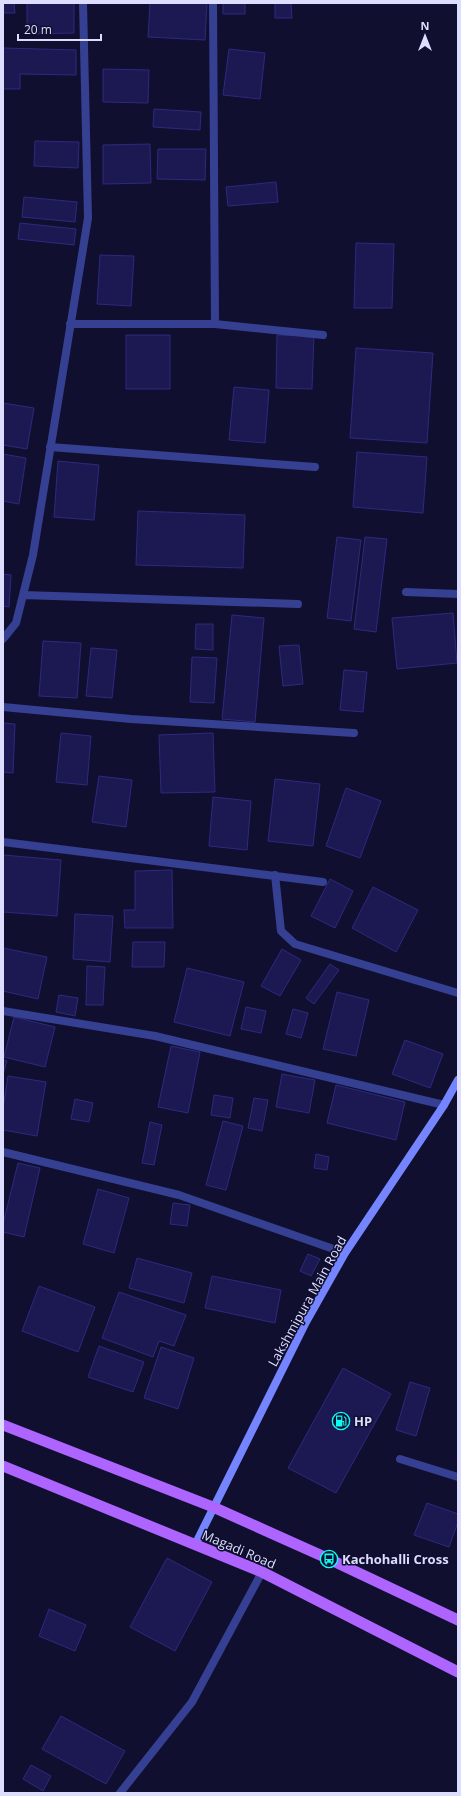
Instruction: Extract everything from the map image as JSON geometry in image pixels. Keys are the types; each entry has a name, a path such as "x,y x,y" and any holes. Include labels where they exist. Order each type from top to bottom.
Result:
{"main road":[{"name":"Lakshmipura Main Road","path":"195,1545 306,1322 345,1253 444,1105 458,1080"},
{"name":"Magadi Road","path":"3,1425 213,1507 329,1559 458,1620"},
{"name":"Magadi Road","path":"3,1466 262,1572 458,1672"}],"street":[{"path":"3,639 16,623 33,555 88,218 84,3"},
{"path":"213,3 215,324"},
{"path":"70,324 215,324 323,335"},
{"path":"50,447 315,467"},
{"path":"406,592 458,594"},
{"path":"23,595 298,604"},
{"path":"3,707 131,719 354,732"},
{"path":"3,842 323,882"},
{"path":"274,875 281,931 295,944 458,993"},
{"path":"3,1011 155,1036 444,1105"},
{"path":"3,1152 179,1194 345,1253"},
{"path":"400,1459 458,1477"},
{"path":"120,1793 192,1702 262,1572"}],"building":[{"path":"3,3 14,3 15,13 3,13"},
{"path":"27,3 74,3 74,33 27,34"},
{"path":"150,3 207,3 205,40 148,37"},
{"path":"223,3 245,3 245,14 223,14"},
{"path":"275,3 291,3 292,18 275,18"},
{"path":"3,48 76,50 76,75 20,74 20,89 3,89"},
{"path":"229,49 265,53 260,99 223,95"},
{"path":"103,69 149,70 148,103 103,102"},
{"path":"154,109 201,112 200,130 153,127"},
{"path":"35,141 79,142 78,168 34,166"},
{"path":"150,144 151,183 103,184 103,145"},
{"path":"158,149 206,149 205,180 157,179"},
{"path":"276,182 278,202 228,206 226,187"},
{"path":"24,197 77,202 75,222 22,217"},
{"path":"20,223 76,229 74,245 18,239"},
{"path":"356,243 394,244 392,308 354,308"},
{"path":"100,255 134,256 131,306 97,304"},
{"path":"126,335 170,335 170,389 126,389"},
{"path":"277,335 314,336 312,389 276,388"},
{"path":"356,348 433,353 427,443 350,438"},
{"path":"234,387 269,390 265,443 229,440"},
{"path":"3,403 34,408 27,449 3,445"},
{"path":"357,452 427,457 423,513 353,507"},
{"path":"3,454 26,458 19,504 3,501"},
{"path":"58,461 99,465 94,520 54,517"},
{"path":"138,511 245,515 243,568 136,565"},
{"path":"337,537 361,540 351,621 327,618"},
{"path":"365,537 387,539 376,632 354,629"},
{"path":"3,574 11,575 9,607 3,606"},
{"path":"453,613 457,663 397,669 392,618"},
{"path":"232,615 264,618 255,722 222,719"},
{"path":"196,624 213,624 213,650 195,649"},
{"path":"43,641 81,643 77,698 39,696"},
{"path":"299,645 303,684 283,686 279,646"},
{"path":"91,648 117,650 112,698 86,696"},
{"path":"192,657 217,658 214,703 190,702"},
{"path":"344,670 367,672 363,712 340,710"},
{"path":"3,723 15,724 13,773 3,772"},
{"path":"61,733 91,736 87,785 56,782"},
{"path":"213,733 215,792 161,793 159,735"},
{"path":"99,776 132,780 126,827 92,822"},
{"path":"275,779 320,784 313,846 268,841"},
{"path":"346,788 381,801 360,858 326,846"},
{"path":"213,797 251,801 247,850 209,846"},
{"path":"3,855 61,860 57,916 3,912"},
{"path":"172,870 173,928 125,928 124,910 135,910 135,871"},
{"path":"330,879 353,891 335,928 311,916"},
{"path":"373,887 418,910 396,952 352,928"},
{"path":"75,914 113,916 110,962 73,959"},
{"path":"133,942 165,942 164,967 132,967"},
{"path":"3,948 47,957 38,999 3,991"},
{"path":"282,949 301,960 280,996 261,986"},
{"path":"330,964 339,970 314,1004 306,998"},
{"path":"87,966 105,967 103,1005 86,1005"},
{"path":"187,968 244,982 230,1036 174,1022"},
{"path":"337,992 369,1000 356,1056 323,1049"},
{"path":"59,995 78,998 75,1016 56,1012"},
{"path":"246,1007 266,1011 261,1033 241,1029"},
{"path":"293,1009 308,1013 301,1038 286,1034"},
{"path":"14,1017 55,1027 45,1067 4,1057"},
{"path":"405,1040 443,1054 430,1088 392,1074"},
{"path":"171,1046 200,1052 188,1113 158,1107"},
{"path":"3,1060 7,1061 3,1074"},
{"path":"282,1074 315,1080 309,1113 276,1107"},
{"path":"8,1076 46,1082 37,1136 3,1130 3,1109"},
{"path":"336,1085 405,1102 396,1140 327,1123"},
{"path":"214,1095 233,1098 230,1118 211,1115"},
{"path":"254,1098 268,1100 262,1131 248,1128"},
{"path":"75,1099 93,1103 89,1122 71,1119"},
{"path":"223,1121 243,1126 226,1190 206,1185"},
{"path":"150,1122 162,1125 154,1165 142,1163"},
{"path":"316,1154 329,1157 327,1170 314,1168"},
{"path":"18,1163 40,1168 24,1237 3,1232 3,1224"},
{"path":"98,1189 129,1198 114,1253 83,1244"},
{"path":"173,1203 190,1205 187,1226 170,1224"},
{"path":"308,1254 320,1259 311,1276 300,1271"},
{"path":"137,1258 192,1273 184,1303 129,1288"},
{"path":"212,1276 281,1290 275,1323 205,1308"},
{"path":"39,1286 95,1307 78,1352 22,1331"},
{"path":"119,1292 186,1315 174,1346 159,1341 153,1357 102,1338"},
{"path":"99,1346 144,1362 133,1392 88,1377"},
{"path":"161,1347 194,1358 178,1409 144,1398"},
{"path":"343,1368 391,1394 336,1493 288,1468"},
{"path":"410,1382 430,1388 416,1436 396,1430"},
{"path":"427,1503 458,1514 458,1522 449,1547 414,1535"},
{"path":"167,1558 212,1582 175,1651 130,1627"},
{"path":"49,1609 86,1625 75,1651 39,1636"},
{"path":"61,1716 125,1751 106,1784 42,1749"},
{"path":"31,1765 51,1776 43,1791 23,1779"}],"place":[{"name":"HP","path":"341,1421"},
{"name":"Kachohalli Cross","path":"329,1559"}]}
